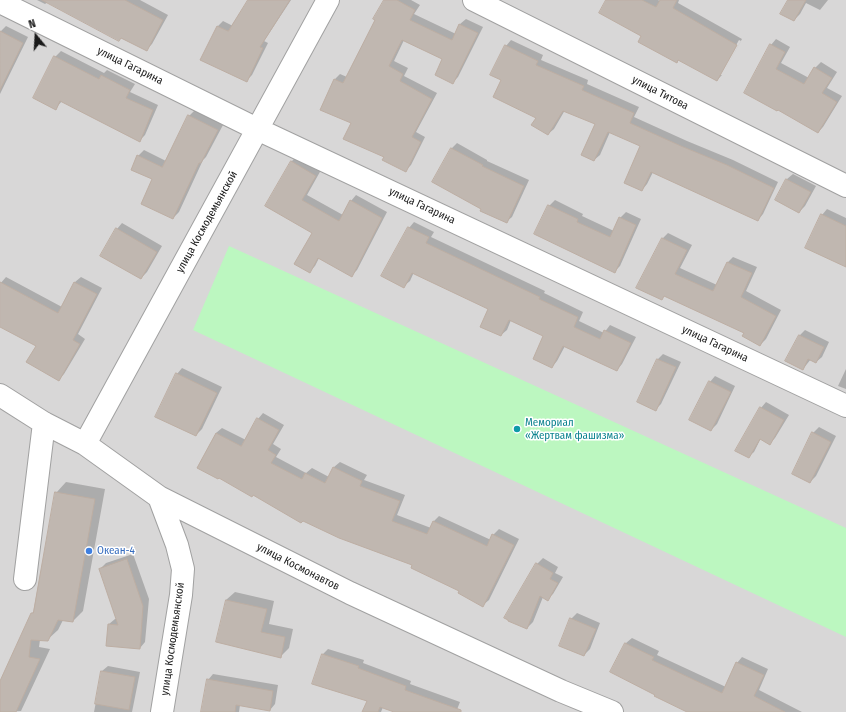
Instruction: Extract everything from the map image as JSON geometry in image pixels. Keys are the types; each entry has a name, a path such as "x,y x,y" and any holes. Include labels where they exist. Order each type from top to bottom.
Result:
{"street":[{"name":"улица Космодемьянской","path":"85,444 328,0"},
{"name":"улица Титова","path":"474,0 846,186"},
{"name":"улица Гагарина","path":"0,2 257,129 846,406"},
{"name":"улица Космонавтов","path":"0,395 44,423 85,444 159,498 350,593 561,691 612,712"},
{"path":"26,579 44,423"},
{"name":"улица Космодемьянской","path":"159,498 177,545 183,569 181,595 162,712"}],"shaded area":[{"path":"0,0 846,0 846,712 0,712"}],"green space":[{"name":"Мемориал «Жертвам фашизма»","path":"229,246 846,528 846,637 193,330"}],"building":[{"path":"42,0 125,0 163,20 147,51 121,38 119,41"},
{"path":"248,0 290,0 260,47 263,48 247,82 200,60 217,26 228,31"},
{"path":"384,0 397,0 415,10 410,20 452,40 459,24 478,33 453,84 435,75 442,59 402,40 389,66 403,74 400,81 432,99 412,137 421,142 406,172 382,160 384,157 343,139 351,123 320,110 334,79 343,83 375,20 373,19"},
{"path":"606,0 642,0 656,7 660,0 677,0 673,8 737,45 717,81 678,60 677,63 638,42 641,36 599,13"},
{"path":"788,0 806,0 794,21 780,14"},
{"path":"0,31 23,43 0,90"},
{"path":"770,44 785,52 776,69 804,84 814,67 832,78 822,93 837,102 818,133 778,110 777,111 744,93"},
{"path":"505,45 538,61 536,65 584,86 582,90 634,113 630,123 727,165 774,188 758,221 651,172 642,191 624,183 640,146 608,132 594,161 581,155 595,124 563,111 548,135 531,125 536,118 493,97 501,80 490,75"},
{"path":"54,56 99,79 101,75 130,90 126,98 153,110 140,142 60,101 56,110 33,98"},
{"path":"188,115 218,130 201,163 199,163 173,219 141,204 152,179 131,170 137,155 162,167"},
{"path":"451,148 483,165 482,166 524,186 507,223 480,211 481,209 432,182"},
{"path":"291,161 316,176 302,200 339,221 350,200 382,218 352,277 318,258 310,273 294,264 312,233 265,206"},
{"path":"786,179 811,192 799,213 775,200"},
{"path":"548,205 578,219 577,222 610,237 619,217 636,225 615,273 534,234"},
{"path":"821,214 846,226 846,267 805,248"},
{"path":"408,227 429,237 426,243 540,297 539,299 578,317 574,327 600,339 604,330 631,343 617,371 563,346 552,368 533,359 543,336 509,320 501,336 480,327 488,309 412,273 404,288 381,276"},
{"path":"116,228 157,252 141,279 100,256"},
{"path":"662,238 687,250 675,274 713,291 727,262 752,273 741,297 776,316 760,346 742,336 744,333 664,296 662,300 636,288"},
{"path":"0,282 58,313 74,282 97,294 73,340 80,344 59,381 26,362 36,346 0,327"},
{"path":"799,335 824,347 816,363 808,359 803,370 785,361"},
{"path":"657,359 676,367 656,411 637,402"},
{"path":"176,373 217,393 196,436 155,417"},
{"path":"709,381 731,392 711,431 689,420"},
{"path":"760,407 784,420 770,445 760,439 749,458 735,451"},
{"path":"257,418 279,430 268,450 276,455 271,463 302,479 305,473 325,483 333,467 362,481 360,486 400,501 392,521 427,534 433,521 487,546 492,534 514,545 483,607 458,593 459,591 411,568 412,565 339,538 303,521 301,523 253,495 252,497 219,478 218,479 197,468 216,433 241,446"},
{"path":"812,432 831,442 810,483 792,474"},
{"path":"55,492 95,499 73,622 58,620 48,641 31,640 29,657 40,659 16,712 0,712 0,681 31,613 33,613"},
{"path":"127,559 143,606 140,649 106,646 108,624 118,625 99,569"},
{"path":"536,563 553,573 550,579 558,583 548,601 540,596 527,629 504,618"},
{"path":"226,600 267,609 261,632 285,637 281,658 216,642"},
{"path":"570,618 596,629 584,656 559,646"},
{"path":"625,643 654,657 652,660 722,693 736,662 764,675 754,696 785,712 687,712 610,672"},
{"path":"322,654 359,666 358,668 406,686 405,690 461,710 461,712 394,712 380,707 378,712 362,712 367,701 312,684"},
{"path":"101,671 135,677 129,710 95,704"},
{"path":"207,679 273,691 270,711 236,705 235,712 201,712"}],"place":[{"name":"Мемориал «Жертвам фашизма»","path":"517,429"},
{"name":"Океан-4","path":"89,551"}]}
